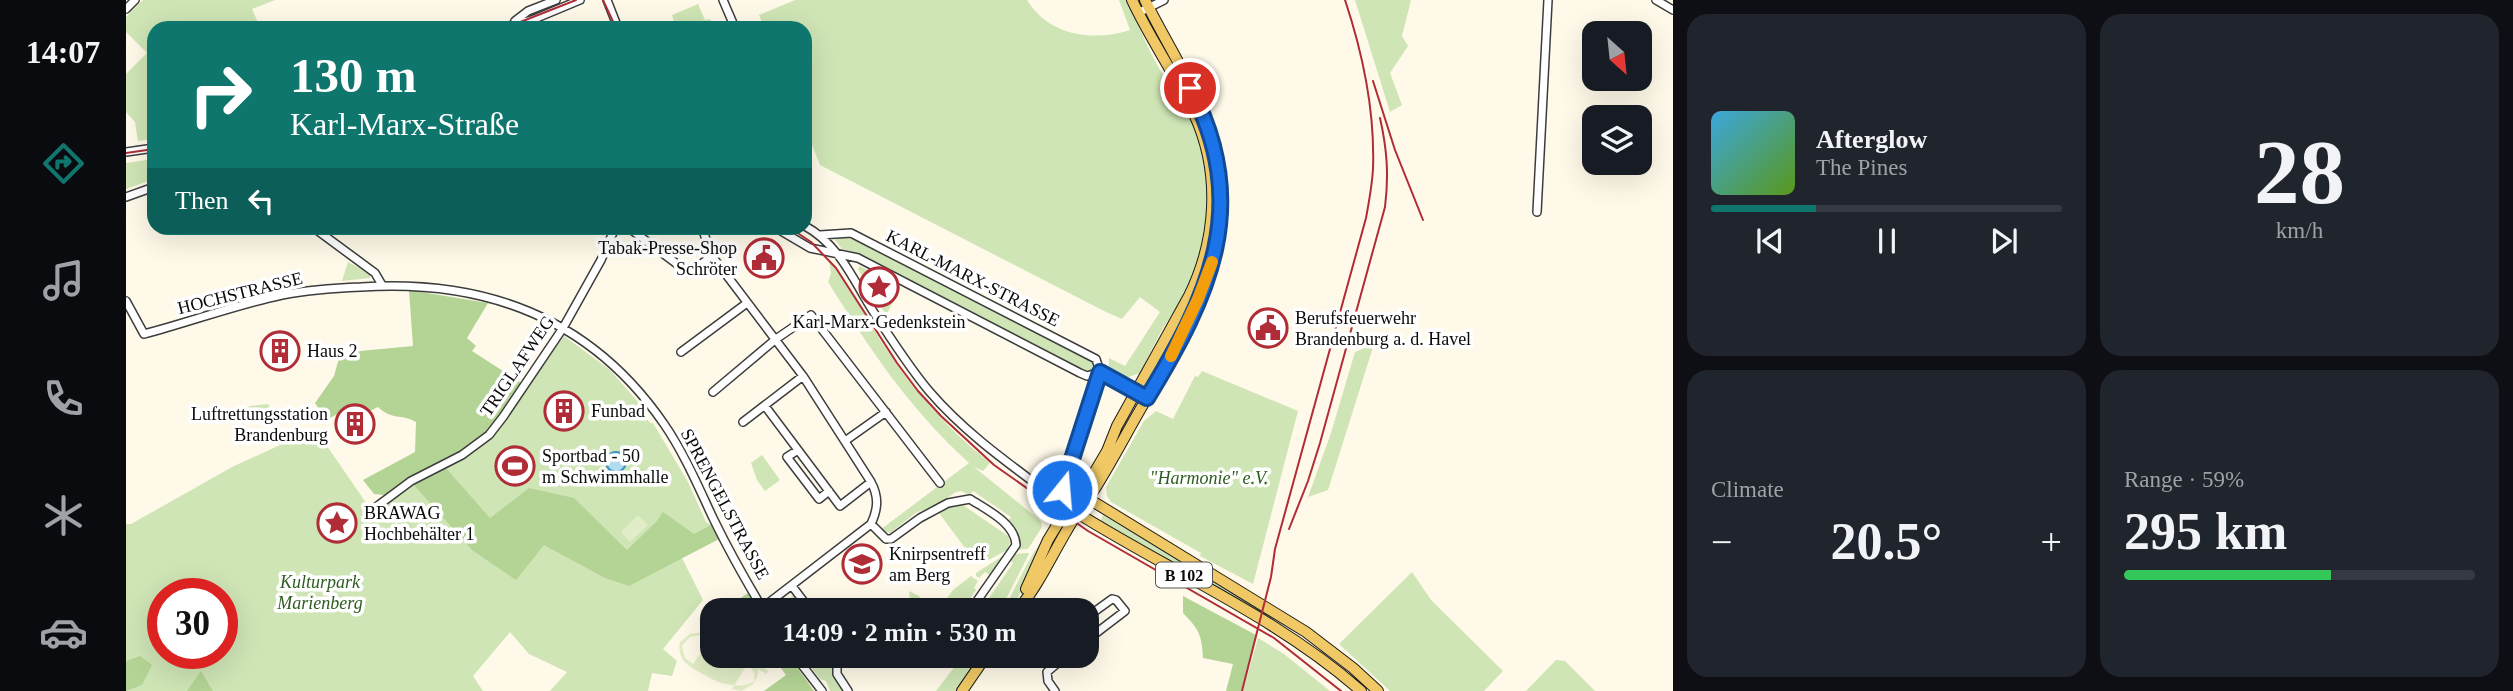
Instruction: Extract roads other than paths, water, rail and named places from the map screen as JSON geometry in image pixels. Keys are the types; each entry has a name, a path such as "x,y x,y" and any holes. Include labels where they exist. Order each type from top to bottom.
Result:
{"main road":[{"path":"1084,496 1117,426 1196,281 1209,239 1212,203 1209,164 1198,125 1173,73 1132,0"},
{"path":"1022,598 1038,559 1084,496 1147,398 1175,348 1207,277 1218,237 1221,199 1218,165 1210,130 1147,4"},
{"name":"B 102","path":"1084,496 1306,632 1378,691"},
{"name":"B 102","path":"1073,510 1261,619 1321,659 1361,691"},
{"path":"962,691 978,668"}],"street":[{"path":"126,9 135,0"},
{"path":"515,21 528,11 556,0"},
{"path":"525,21 580,0"},
{"path":"607,0 615,21"},
{"path":"723,0 732,21"},
{"path":"1138,13 1147,4 1164,0"},
{"path":"1537,212 1548,0"},
{"path":"1656,0 1673,10"},
{"path":"126,152 147,149"},
{"path":"126,197 147,190"},
{"name":"KARL-MARX-STRASSE","path":"812,230 839,254"},
{"name":"KARL-MARX-STRASSE","path":"820,235 851,233 1096,359 1100,372 1147,398"},
{"path":"323,235 375,273 382,285"},
{"name":"TRIGLAFWEG","path":"372,510 411,481 462,455 489,435 563,328 612,235"},
{"path":"638,235 689,273 712,256"},
{"path":"704,235 712,256 803,376 871,482 877,501 871,524 777,598"},
{"name":"KARL-MARX-STRASSE","path":"788,235 810,248 858,258 1080,373 1087,376 1100,372"},
{"path":"839,254 872,309 930,392 988,448 1051,495 1058,495 1062,490 1100,372"},
{"name":"HOCHSTRASSE","path":"126,302 144,334 282,295 382,285 417,286 476,294 519,306 563,328"},
{"path":"681,352 747,303"},
{"path":"713,392 776,339 811,314 940,483"},
{"name":"SPRENGELSTRASSE","path":"563,328 612,363 663,422 678,445 718,528 757,598"},
{"path":"743,422 803,376"},
{"path":"765,406 841,506 871,482"},
{"path":"845,441 886,412"},
{"path":"798,450 787,457 819,499 829,491"},
{"path":"871,524 886,539 891,539 920,518 948,503 970,499 1007,525 1013,532 1016,545 979,598"},
{"path":"792,586 801,598"},
{"path":"1099,608 1112,599 1125,611 1099,631"},
{"path":"804,668 822,691"},
{"path":"837,668 837,674 848,691"},
{"path":"1052,668 1047,672 1048,681 1055,691"}],"water":[{"path":"616,452 623,455 626,462 623,469 616,472 609,469 606,462 609,455"}],"tram line":[{"path":"523,21 576,0"},
{"path":"603,0 613,21"},
{"path":"126,153 147,150"},
{"path":"800,235 836,268 918,391 994,465 1088,531 1274,638 1341,691"}],"railway":[{"path":"1242,691 1271,577 1275,549 1366,218 1370,194 1373,169 1370,105 1362,62 1345,0"},
{"path":"1373,81 1395,150 1423,220"},
{"path":"1289,529 1320,443 1385,207 1387,162 1380,118"}],"place":[{"name":"Tabak-Presse-Shop Schröter","path":"764,258"},
{"name":"Karl-Marx-Gedenkstein","path":"879,287"},
{"name":"Berufsfeuerwehr Brandenburg a. d. Havel","path":"1268,328"},
{"name":"Haus 2","path":"280,351"},
{"name":"Funbad","path":"564,411"},
{"name":"Luftrettungsstation Brandenburg","path":"355,424"},
{"name":"Sportbad - 50 m Schwimmhalle","path":"515,466"},
{"name":"BRAWAG Hochbehälter 1","path":"337,523"},
{"name":"Knirpsentreff am Berg","path":"862,564"}],"park label":[{"name":"\"Harmonie\" e.V.","path":"1209,478"},
{"name":"Kulturpark Marienberg","path":"320,592"}]}
